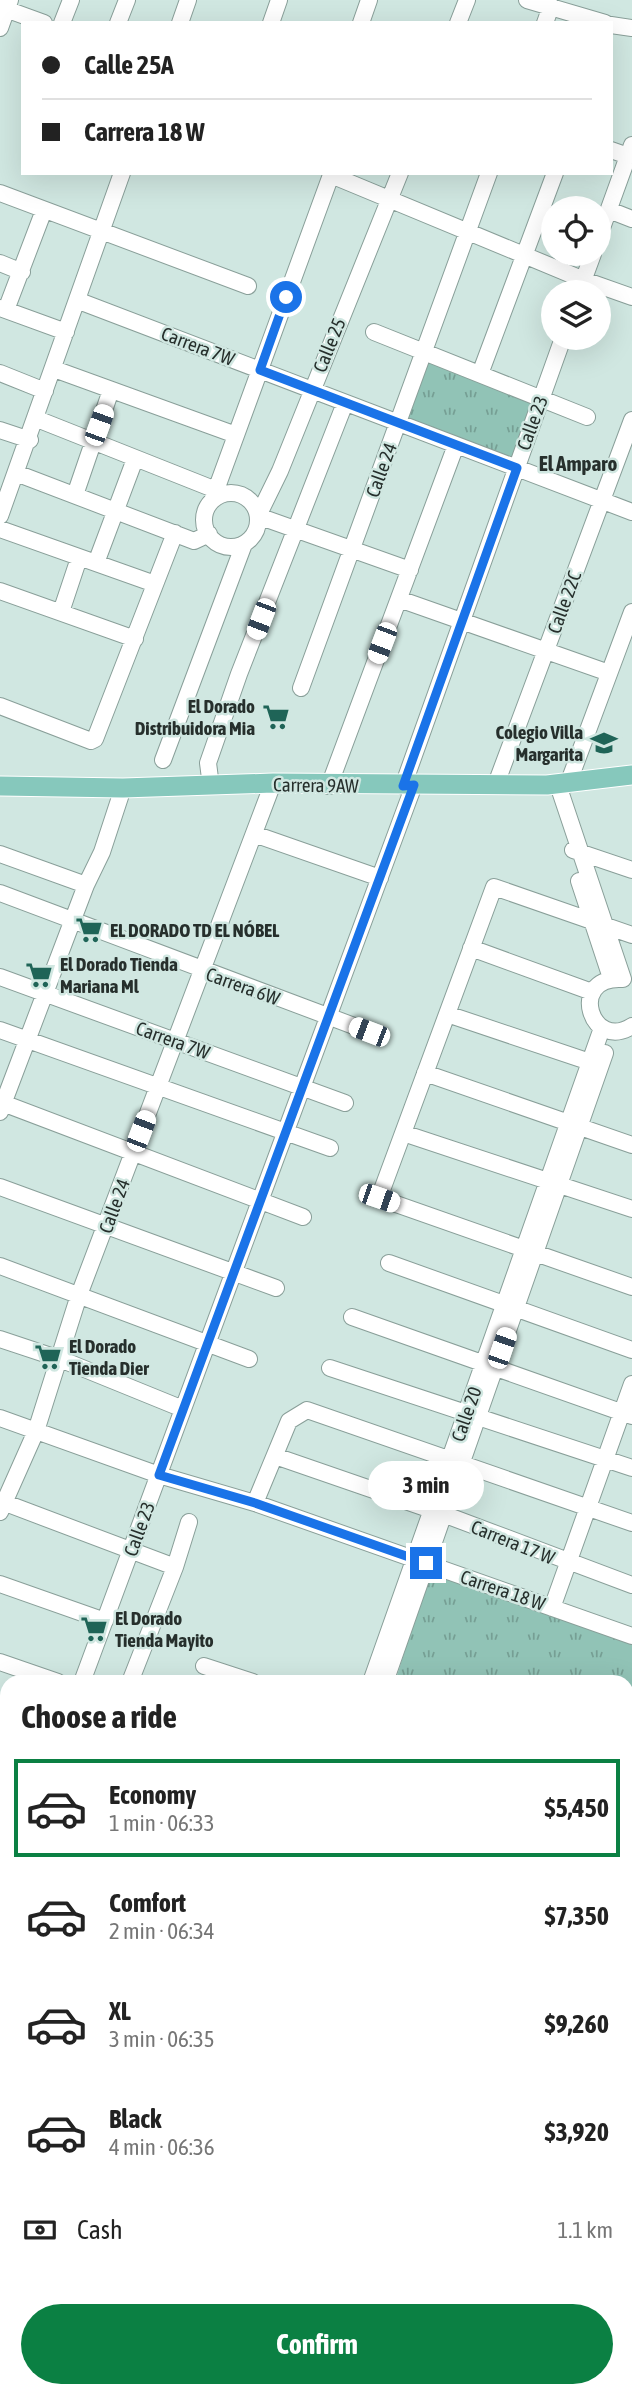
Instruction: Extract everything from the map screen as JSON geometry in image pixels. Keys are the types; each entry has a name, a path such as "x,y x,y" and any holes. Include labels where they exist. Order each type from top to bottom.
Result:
{"main road":[{"name":"Carrera 9AW","path":"0,786 123,788 273,783 329,786 558,785 632,775"}],"street":[{"path":"63,21 71,0"},
{"path":"119,21 127,0"},
{"path":"181,21 188,0"},
{"path":"272,21 279,0"},
{"path":"362,21 369,0"},
{"path":"459,21 467,0"},
{"path":"527,0 599,21"},
{"path":"0,28 6,5 40,21"},
{"path":"546,21 551,6"},
{"path":"613,25 632,28"},
{"path":"611,204 630,151"},
{"path":"0,516 4,491 16,473 30,440 103,232 119,175"},
{"path":"244,544 225,546 209,534 205,523 206,511 214,496 331,175 525,255 571,280"},
{"name":"Calle 25","path":"258,516 280,471 399,175"},
{"name":"Calle 24","path":"301,688 488,175"},
{"path":"480,374 554,175"},
{"path":"0,193 248,286"},
{"path":"44,210 22,272 3,309 66,332"},
{"path":"611,211 632,219"},
{"path":"0,263 22,272"},
{"path":"611,292 632,297"},
{"name":"Carrera 7W","path":"79,301 632,512"},
{"path":"374,332 587,417"},
{"name":"Calle 23","path":"85,1675 380,878 462,620 559,350"},
{"path":"54,369 236,435"},
{"path":"0,373 45,391"},
{"path":"75,495 111,390"},
{"path":"211,786 208,763 345,402"},
{"path":"37,419 135,459 214,496 233,493 245,496 253,504 258,516 256,532 244,544 163,760"},
{"name":"Calle 22C","path":"496,784 632,420"},
{"path":"0,430 30,440"},
{"path":"329,786 456,445"},
{"path":"96,563 135,459"},
{"path":"16,473 194,541 209,534"},
{"path":"258,516 410,570"},
{"path":"0,529 155,584"},
{"path":"0,706 91,741 97,737 175,533"},
{"path":"61,612 79,558"},
{"path":"0,591 135,639"},
{"path":"399,599 610,673"},
{"path":"631,1029 607,1030 590,1012 592,992 600,983 626,980 598,923 574,850 558,785 610,673 632,612"},
{"name":"Calle 24","path":"1,1505 36,1431 79,1295 273,783"},
{"path":"123,788 102,852 86,886 1,1106 303,1217"},
{"path":"254,834 380,878"},
{"path":"574,850 632,870"},
{"path":"0,853 86,886"},
{"path":"632,935 494,887 379,1198 632,1287"},
{"name":"Carrera 6W","path":"0,893 74,918 202,971 369,1032"},
{"path":"471,948 592,992"},
{"name":"Carrera 7W","path":"0,977 345,1103"},
{"path":"447,1014 590,1062"},
{"path":"0,1030 330,1148"},
{"name":"Calle 20","path":"574,1124 590,1062 607,1030"},
{"name":"Calle 20","path":"384,1672 399,1621 607,1030"},
{"path":"425,1073 632,1144"},
{"path":"403,1133 632,1209"},
{"path":"0,1187 276,1288"},
{"path":"389,1263 632,1350"},
{"path":"0,1266 248,1359"},
{"path":"352,1317 627,1414"},
{"path":"0,1339 60,1359 183,1409"},
{"path":"330,1368 632,1468"},
{"path":"552,1608 605,1459 627,1414 632,1384"},
{"path":"255,1503 289,1421 307,1410 632,1522"},
{"name":"Carrera 18 W","path":"0,1418 159,1475 255,1503 632,1636"},
{"name":"Carrera 17 W","path":"275,1456 437,1512 632,1586"},
{"path":"1,1505 175,1567"},
{"path":"133,1675 175,1567 189,1522"},
{"path":"0,1584 105,1620"},
{"path":"0,1662 38,1675"},
{"path":"204,1666 232,1675"}],"green space":[{"path":"426,359 533,400 513,458 404,417"},
{"path":"430,1570 632,1641 632,1675 397,1675"}],"place":[{"name":"El Dorado Distribuidora Mia","path":"276,717"},
{"name":"Colegio Villa Margarita","path":"604,743"},
{"name":"EL DORADO TD EL NÓBEL","path":"89,930"},
{"name":"El Dorado Tienda Mariana Ml","path":"39,975"},
{"name":"El Dorado Tienda Dier","path":"48,1357"},
{"name":"El Dorado Tienda Mayito","path":"94,1629"}],"district":[{"name":"El Amparo","path":"578,464"}],"route":[{"path":"286,297 260,370 517,468 403,786 414,785 159,1475 255,1503 426,1563"}]}
